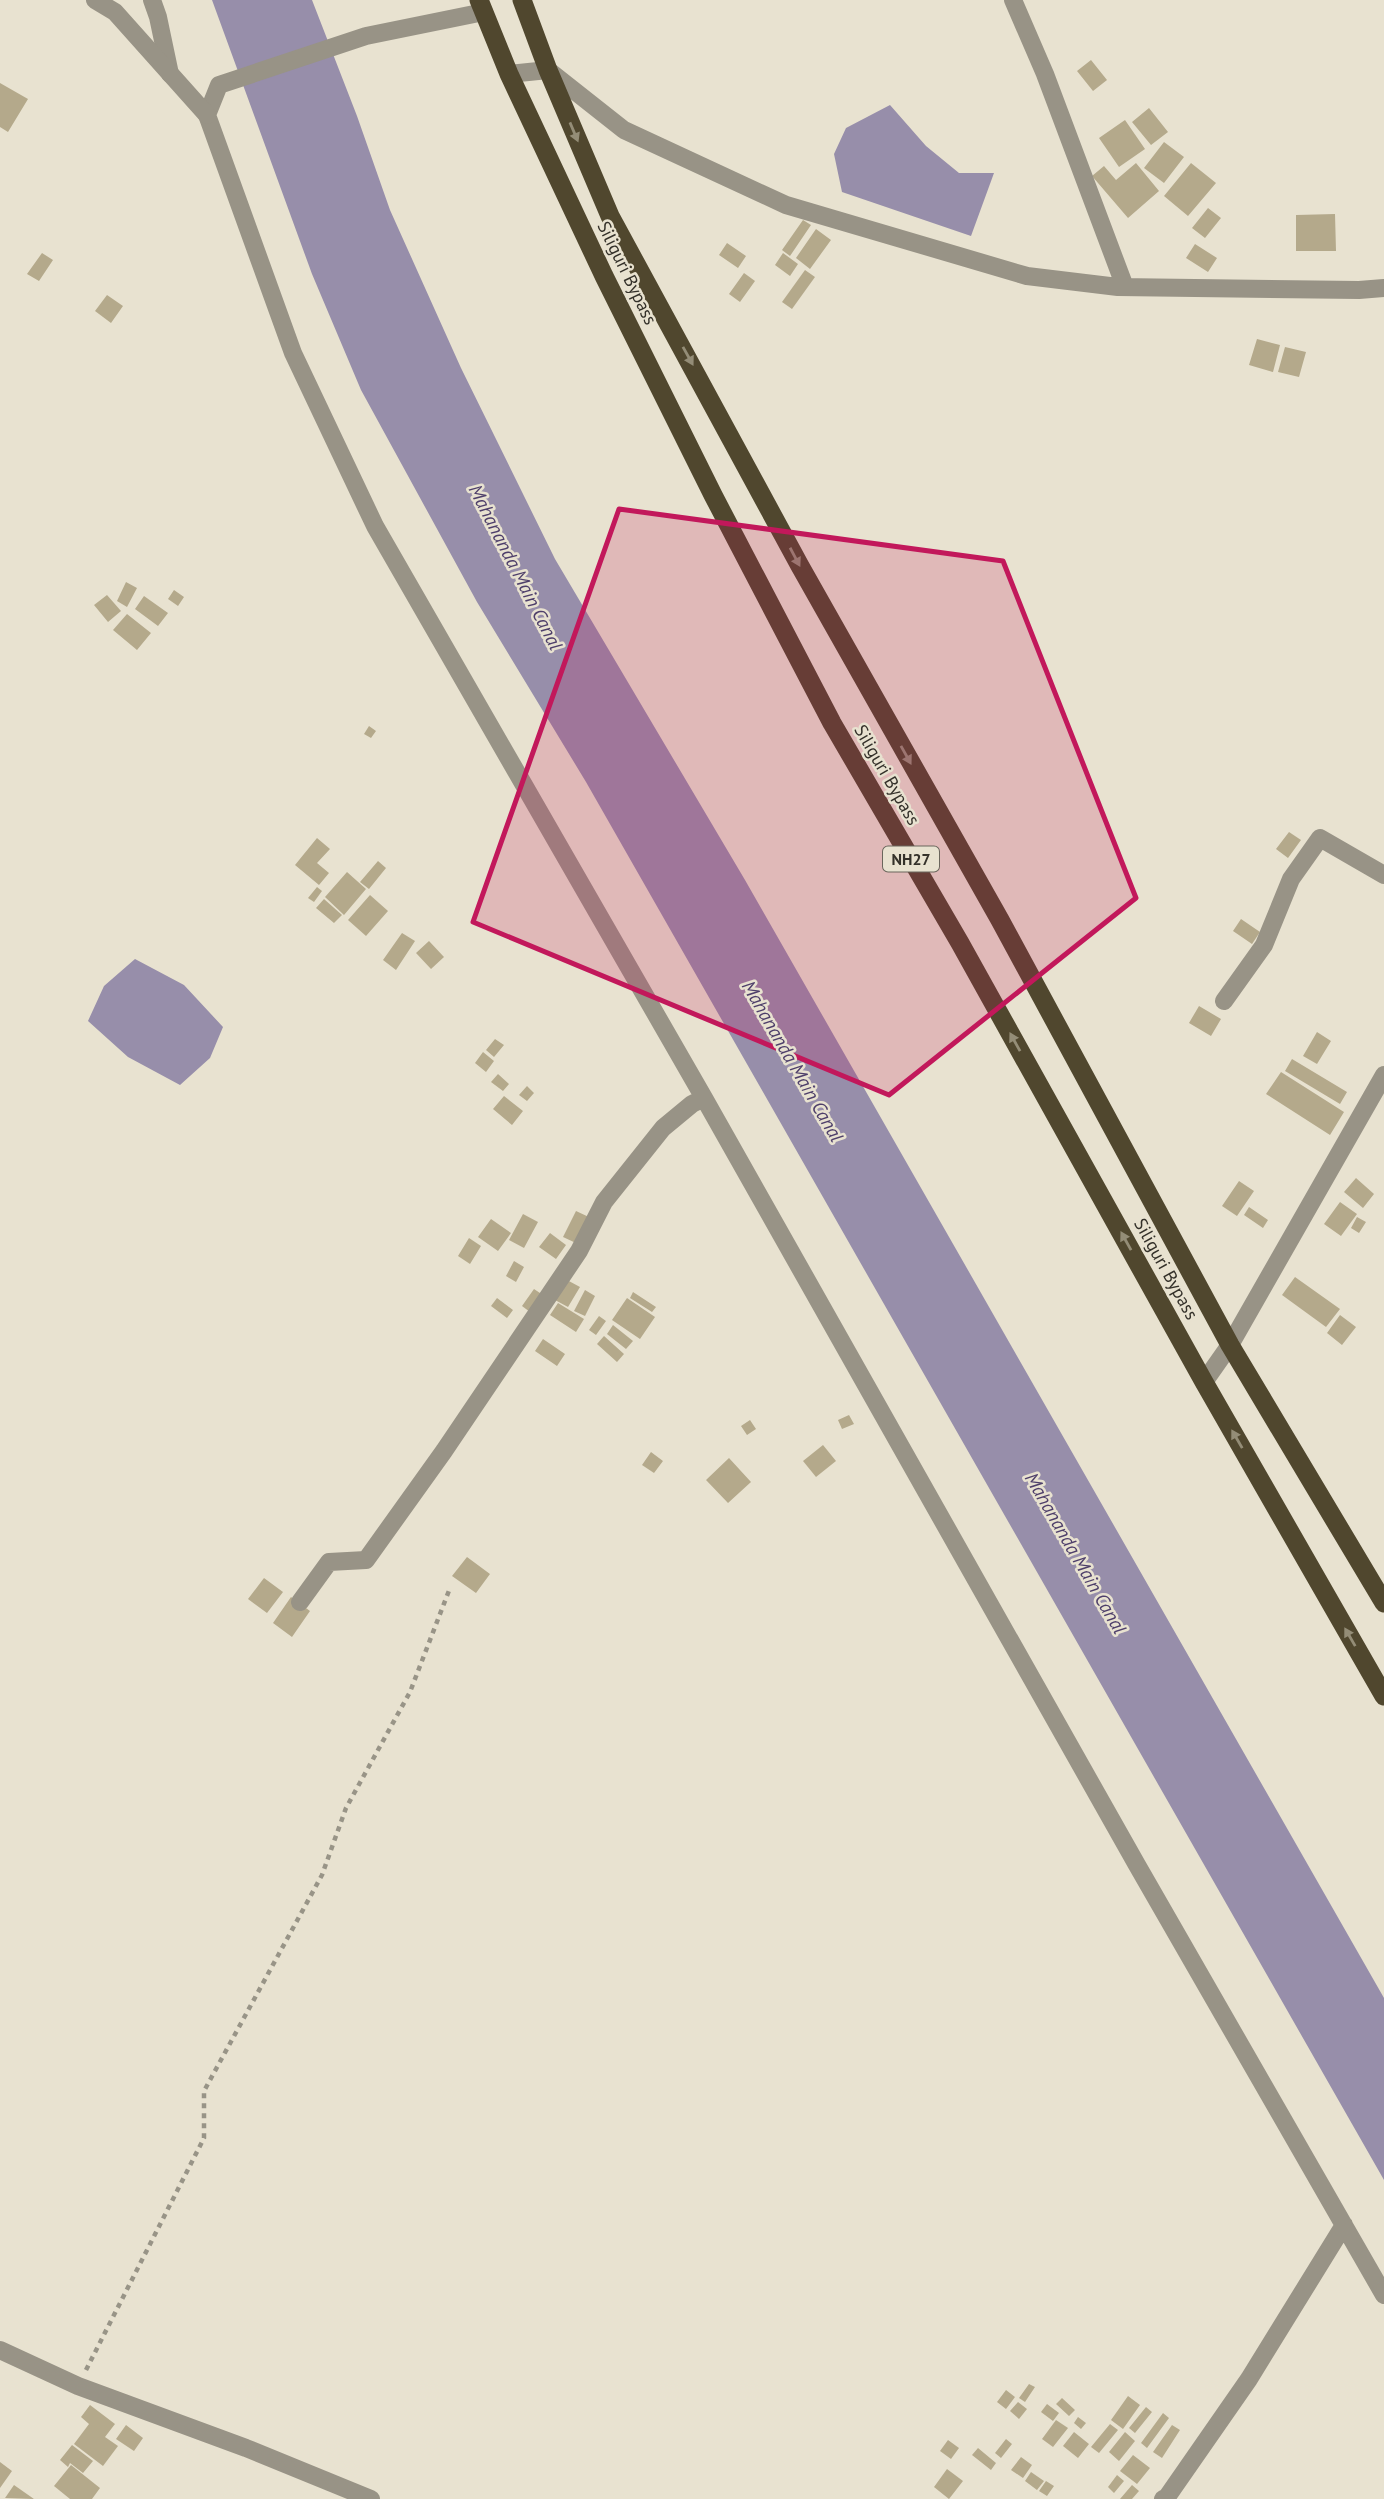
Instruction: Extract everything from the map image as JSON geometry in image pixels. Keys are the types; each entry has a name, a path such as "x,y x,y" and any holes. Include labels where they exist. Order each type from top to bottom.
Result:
{"highway":[{"name":"NH27","path":"522,0 548,71 610,216 733,438 800,566 1000,920 1230,1345 1384,1603"},
{"name":"Siliguri Bypass","path":"481,6 509,74 622,313 832,723 960,943 1204,1382 1384,1696"}],"street":[{"path":"95,0 114,12 207,115 293,354 375,526 704,1098 1123,1841 1384,2295"},
{"path":"152,0 170,74"},
{"path":"1013,0 1045,74 1125,287"},
{"path":"207,115 219,85 366,36 481,6"},
{"path":"509,74 548,71 624,130 786,205 1027,276 1125,287 1384,288"},
{"path":"1224,1001 1264,945 1291,879 1320,838 1384,875"},
{"path":"1204,1382 1230,1345 1384,1075"},
{"path":"300,1602 329,1562 366,1560 444,1451 579,1251 604,1202 663,1128 692,1104 704,1098"},
{"path":"1163,2499 1249,2379 1344,2225"},
{"path":"0,2350 78,2386 246,2448 371,2499"}],"path":[{"path":"78,2386 204,2138 204,2091 323,1875 346,1808 410,1692 450,1588"}],"highlighted area":[{"path":"619,509 1003,561 1136,898 889,1095 473,922"}],"water":[{"name":"Mahananda Main Canal","path":"212,0 312,0 390,210 461,368 555,559 745,880 1384,1998 1384,2180 586,782 477,602 361,390 312,274"},
{"path":"890,105 926,146 959,173 994,173 971,236 842,192 834,154 846,128"},
{"path":"135,959 184,985 223,1027 210,1058 180,1085 128,1057 88,1021 104,986"}],"building":[{"path":"1091,60 1107,80 1093,91 1077,71"},
{"path":"0,83 28,99 8,132 0,127"},
{"path":"1149,108 1168,132 1151,145 1132,122"},
{"path":"1125,120 1145,149 1119,167 1099,138"},
{"path":"1164,142 1184,157 1164,183 1144,168"},
{"path":"1136,163 1159,191 1128,218 1092,176 1104,166 1116,180"},
{"path":"1191,163 1216,183 1188,216 1164,196"},
{"path":"1208,208 1221,218 1205,238 1192,228"},
{"path":"1335,214 1336,251 1296,251 1296,215"},
{"path":"803,220 811,225 790,256 782,250"},
{"path":"816,229 831,240 810,269 796,258"},
{"path":"727,243 746,256 738,268 719,255"},
{"path":"1195,244 1217,258 1208,272 1186,258"},
{"path":"42,253 53,260 39,281 27,274"},
{"path":"783,253 798,264 790,276 775,265"},
{"path":"805,270 815,277 792,309 782,302"},
{"path":"744,273 755,281 740,302 729,294"},
{"path":"107,295 123,306 111,323 95,311"},
{"path":"1257,339 1280,345 1273,372 1249,365"},
{"path":"1285,347 1306,352 1299,377 1278,372"},
{"path":"126,582 137,588 127,607 117,601"},
{"path":"174,590 184,597 178,606 168,599"},
{"path":"107,595 121,611 108,622 94,605"},
{"path":"144,596 168,613 158,626 135,609"},
{"path":"127,614 151,633 137,650 113,630"},
{"path":"369,726 376,731 371,738 364,734"},
{"path":"1289,832 1301,840 1288,858 1276,849"},
{"path":"317,838 330,849 317,863 329,873 319,885 295,865"},
{"path":"378,861 386,868 369,889 360,882"},
{"path":"347,872 366,889 344,915 325,897"},
{"path":"317,887 322,891 314,902 308,898"},
{"path":"370,895 388,911 366,936 348,920"},
{"path":"324,899 342,915 334,923 316,908"},
{"path":"1241,919 1260,932 1252,944 1233,931"},
{"path":"402,933 415,941 396,970 383,960"},
{"path":"429,941 444,957 431,969 416,953"},
{"path":"1199,1006 1221,1019 1211,1036 1189,1023"},
{"path":"1317,1032 1331,1041 1317,1064 1303,1056"},
{"path":"495,1039 504,1045 494,1057 486,1050"},
{"path":"483,1052 494,1061 486,1072 475,1063"},
{"path":"1292,1059 1347,1092 1340,1104 1285,1071"},
{"path":"1281,1072 1344,1112 1330,1135 1266,1094"},
{"path":"498,1074 509,1084 503,1091 491,1082"},
{"path":"527,1086 534,1093 527,1101 519,1095"},
{"path":"504,1096 523,1111 512,1125 493,1109"},
{"path":"1356,1178 1374,1194 1363,1208 1344,1192"},
{"path":"1239,1181 1254,1191 1237,1216 1222,1206"},
{"path":"1340,1202 1357,1214 1341,1236 1324,1224"},
{"path":"1249,1207 1268,1220 1263,1228 1244,1215"},
{"path":"576,1211 591,1218 578,1244 563,1237"},
{"path":"523,1214 538,1222 524,1248 509,1240"},
{"path":"1357,1217 1366,1222 1359,1233 1351,1228"},
{"path":"491,1219 511,1233 498,1251 478,1237"},
{"path":"550,1233 566,1245 556,1259 539,1247"},
{"path":"469,1238 481,1246 470,1264 458,1256"},
{"path":"514,1261 524,1267 516,1282 506,1276"},
{"path":"1295,1277 1340,1309 1326,1327 1282,1295"},
{"path":"567,1280 580,1287 568,1307 555,1300"},
{"path":"534,1289 543,1295 530,1312 522,1306"},
{"path":"585,1290 595,1296 585,1316 574,1311"},
{"path":"633,1292 656,1307 652,1312 630,1298"},
{"path":"497,1298 513,1310 507,1318 491,1306"},
{"path":"627,1298 655,1317 640,1339 612,1320"},
{"path":"558,1303 584,1319 576,1332 550,1315"},
{"path":"1340,1315 1356,1327 1342,1345 1327,1333"},
{"path":"599,1316 606,1321 596,1335 589,1330"},
{"path":"613,1325 633,1341 626,1349 607,1334"},
{"path":"604,1336 624,1354 617,1362 597,1344"},
{"path":"543,1339 565,1354 557,1366 535,1351"},
{"path":"849,1415 854,1424 842,1429 838,1420"},
{"path":"750,1420 756,1429 747,1435 741,1426"},
{"path":"823,1445 836,1461 816,1477 803,1461"},
{"path":"651,1452 663,1461 654,1473 642,1465"},
{"path":"729,1458 751,1482 728,1503 706,1480"},
{"path":"467,1557 490,1574 476,1593 452,1576"},
{"path":"264,1578 283,1592 267,1613 248,1599"},
{"path":"291,1597 310,1611 292,1637 273,1623"},
{"path":"1029,2384 1035,2387 1025,2402 1019,2398"},
{"path":"1006,2390 1015,2397 1006,2409 997,2402"},
{"path":"1128,2396 1140,2405 1123,2429 1111,2420"},
{"path":"1062,2398 1075,2410 1069,2416 1056,2404"},
{"path":"1018,2402 1027,2409 1019,2419 1010,2411"},
{"path":"1047,2404 1059,2413 1053,2421 1041,2412"},
{"path":"90,2405 115,2424 105,2437 118,2446 103,2466 74,2444 89,2424 81,2417"},
{"path":"1146,2407 1152,2412 1135,2433 1129,2428"},
{"path":"1163,2413 1169,2418 1147,2448 1141,2443"},
{"path":"1078,2417 1086,2423 1081,2429 1074,2423"},
{"path":"1056,2420 1068,2428 1053,2447 1042,2439"},
{"path":"1110,2424 1118,2430 1099,2453 1091,2447"},
{"path":"126,2425 143,2438 134,2451 116,2439"},
{"path":"1172,2425 1180,2430 1162,2458 1153,2452"},
{"path":"1074,2432 1089,2444 1078,2458 1063,2446"},
{"path":"1125,2432 1135,2441 1119,2461 1109,2452"},
{"path":"1006,2439 1012,2444 1001,2458 995,2453"},
{"path":"948,2440 959,2448 951,2459 940,2451"},
{"path":"72,2445 93,2461 83,2473 70,2463 68,2467 60,2460"},
{"path":"978,2448 996,2463 991,2470 972,2455"},
{"path":"1133,2455 1150,2468 1137,2484 1120,2471"},
{"path":"1021,2457 1032,2465 1023,2478 1011,2470"},
{"path":"0,2462 12,2471 0,2488"},
{"path":"71,2465 100,2488 92,2499 70,2499 54,2486"},
{"path":"947,2469 963,2481 949,2499 934,2487"},
{"path":"1031,2472 1044,2481 1037,2490 1025,2481"},
{"path":"1117,2475 1124,2481 1114,2493 1108,2487"},
{"path":"1046,2481 1054,2486 1047,2496 1039,2491"},
{"path":"14,2485 34,2499 5,2498"},
{"path":"1132,2485 1139,2491 1132,2499 1120,2499"}]}
